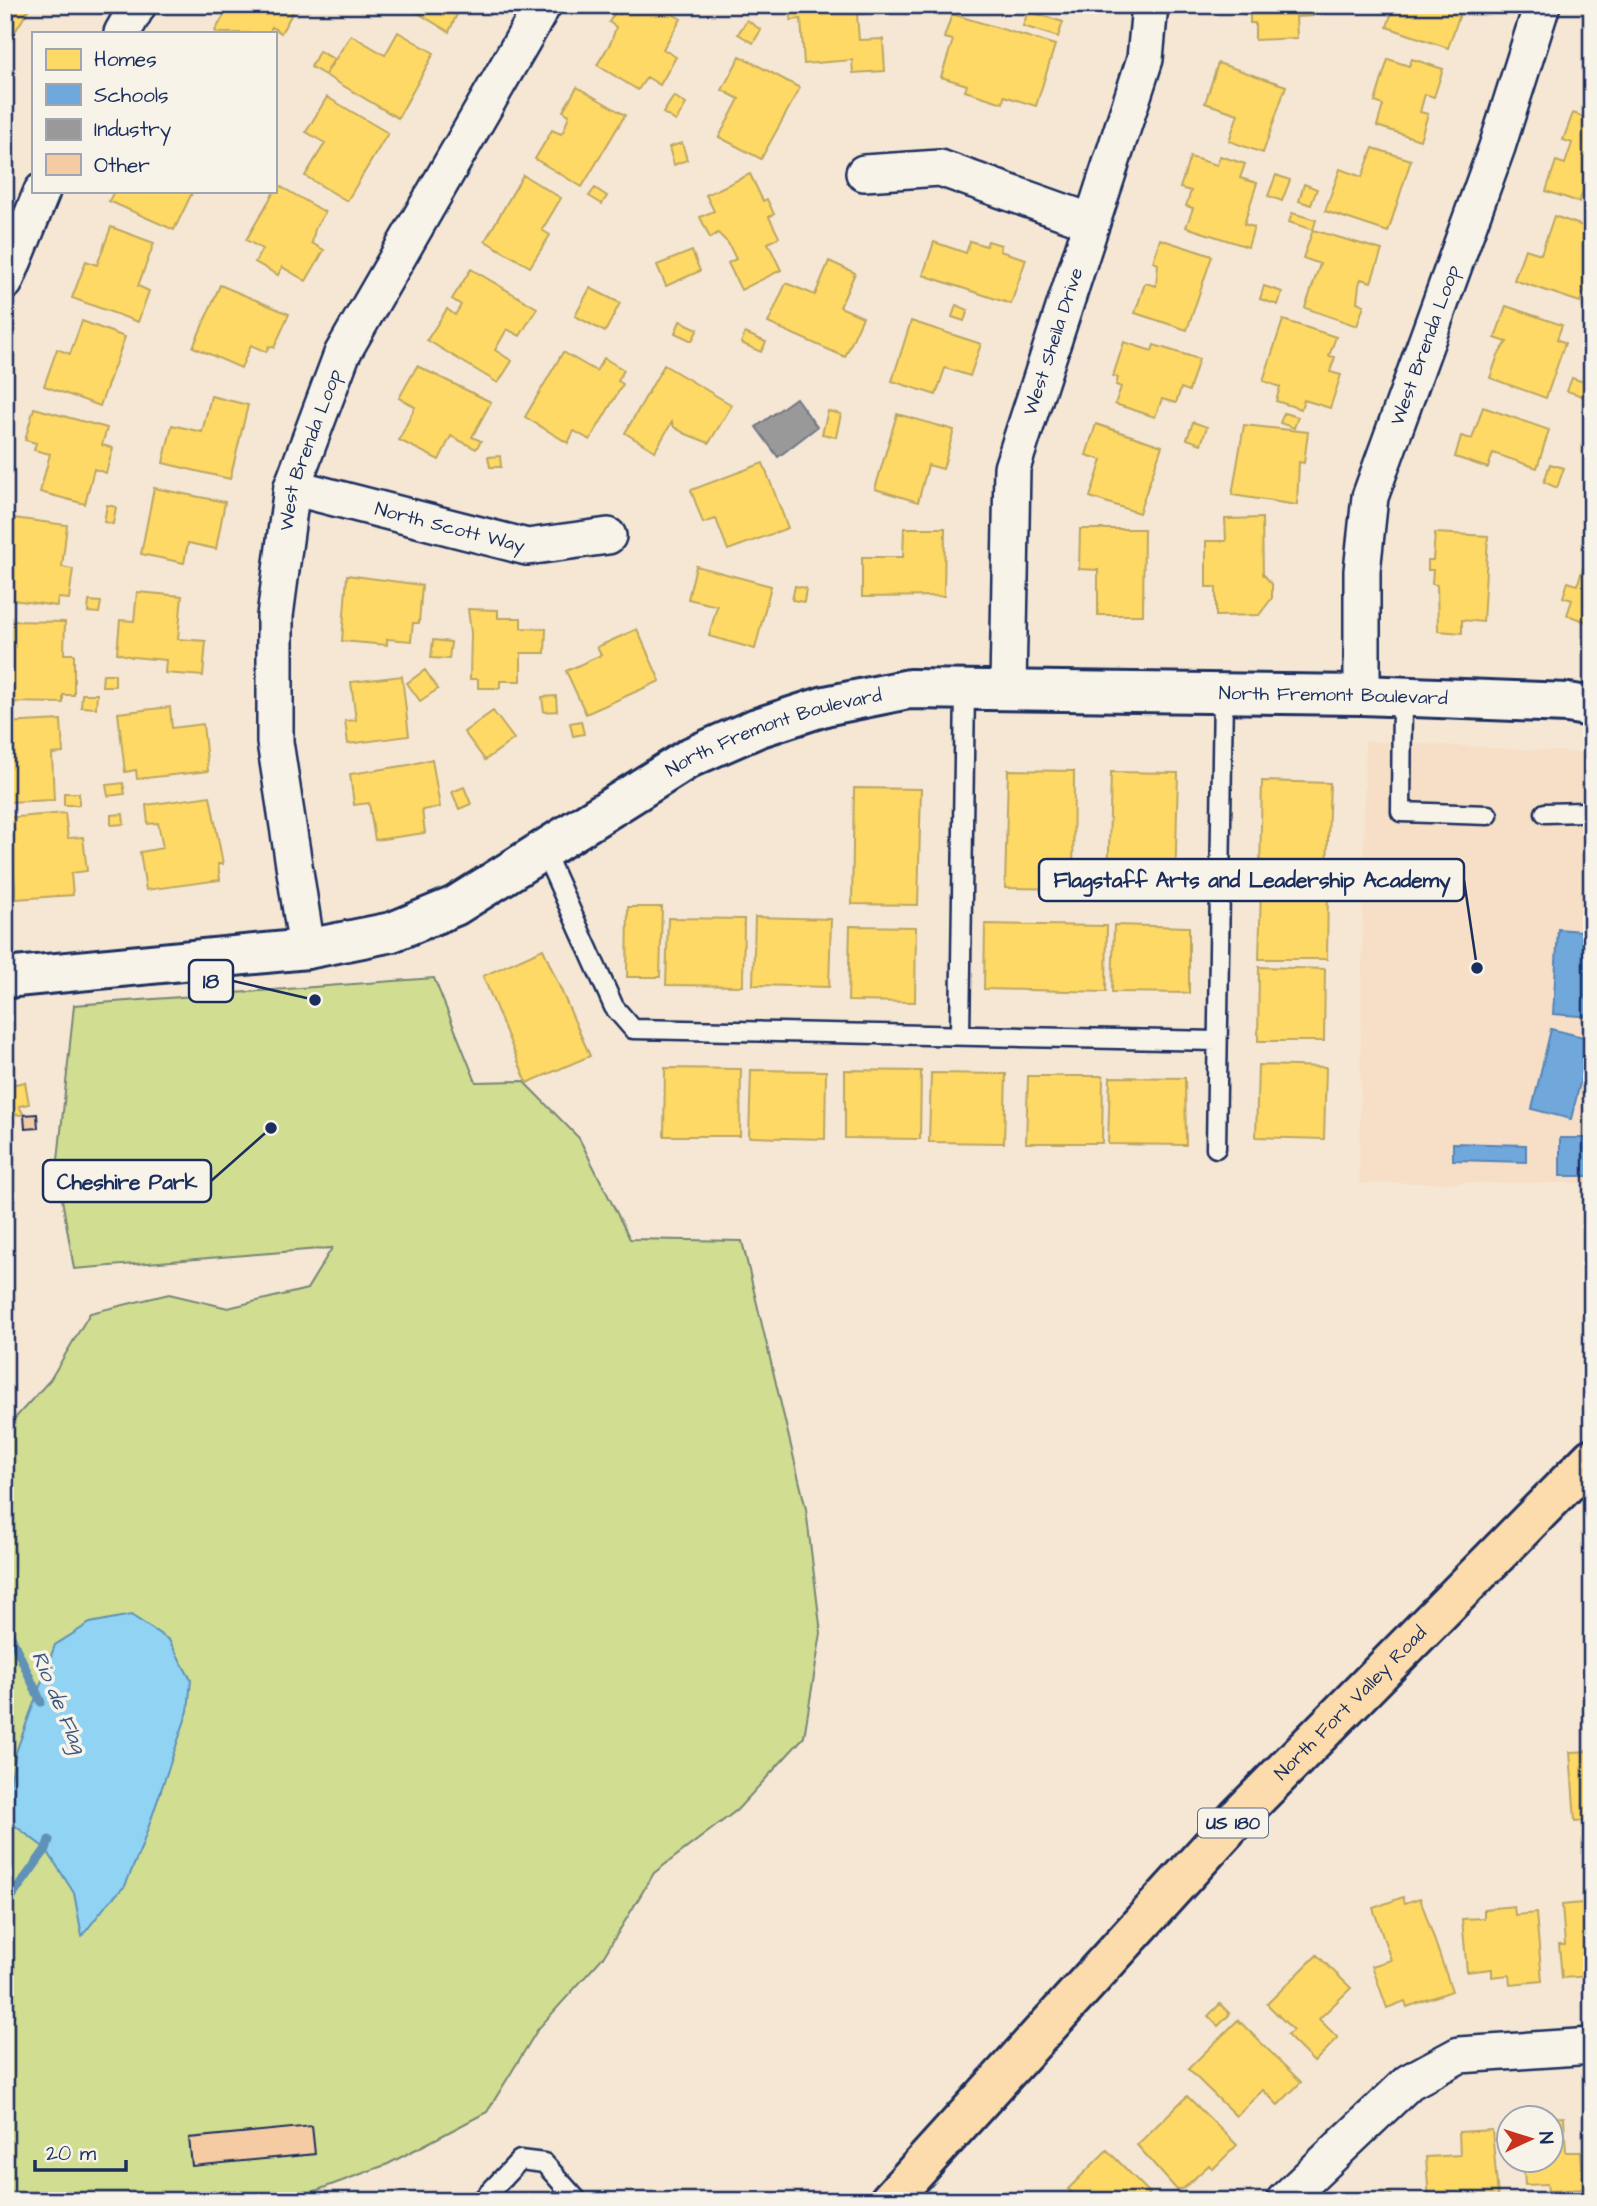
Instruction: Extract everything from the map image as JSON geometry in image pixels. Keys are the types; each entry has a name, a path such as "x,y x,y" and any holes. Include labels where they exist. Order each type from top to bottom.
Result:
{"main road":[{"name":"North Fort Valley Road","path":"889,2201 1237,1818 1592,1458"}],"street":[{"path":"123,32 138,5"},
{"name":"West Brenda Loop","path":"307,949 275,742 275,617 292,487 342,354 543,5"},
{"name":"West Sheila Drive","path":"1007,689 1012,468 1145,59 1150,5"},
{"name":"West Brenda Loop","path":"1362,695 1362,571 1370,498 1497,147 1542,5"},
{"path":"864,173 940,168 1092,222"},
{"path":"5,282 42,192"},
{"name":"North Scott Way","path":"292,487 527,547 608,536"},
{"name":"North Fremont Boulevard","path":"5,978 307,949 392,932 455,906 691,757 757,729 825,706 909,689 1402,696 1568,703 1592,707"},
{"path":"1284,2201 1409,2082 1459,2055 1592,2046"}],"lane":[{"path":"960,1035 965,689"},
{"path":"1216,1148 1223,693"},
{"path":"1402,696 1401,812 1488,815"},
{"path":"1545,813 1583,812 1592,809"},
{"path":"544,851 614,1007 634,1028 1217,1041"},
{"path":"481,2201 520,2160 544,2163 578,2201"}],"shaded area":[{"path":"1365,741 1592,753 1592,1183 1359,1183"}],"green space":[{"path":"434,978 476,1082 523,1081 579,1138 630,1239 742,1241 806,1509 821,1633 804,1737 737,1810 654,1873 604,1956 538,2029 487,2112 388,2164 288,2201 5,2201 5,1429 50,1380 90,1313 169,1294 228,1308 307,1289 332,1248 74,1269 57,1170 74,1005"}],"water":[{"path":"131,1615 169,1640 191,1680 188,1711 142,1846 125,1886 82,1936 74,1893 46,1849 14,1825 10,1784 16,1752 55,1645 90,1623"}],"building: Homes":[{"path":"5,5 23,5 29,9 5,48"},
{"path":"230,5 297,5 281,33 272,27 270,32 215,31"},
{"path":"405,5 461,5 449,32"},
{"path":"625,5 658,5 681,19 663,49 676,57 660,85 647,77 638,90 597,65 611,42 616,27 609,22 616,11 620,14"},
{"path":"790,5 866,5 866,13 857,14 859,40 883,39 885,71 853,73 852,60 804,64 801,19 791,20"},
{"path":"1242,5 1312,5 1313,16 1296,17 1297,38 1255,40 1255,23 1250,23 1250,14 1243,14"},
{"path":"1394,5 1452,5 1462,8 1448,48 1387,27"},
{"path":"1028,11 1063,22 1058,37 1023,26"},
{"path":"952,14 1055,45 1036,106 1004,96 1003,103 965,91 967,85 941,77 953,40 944,38"},
{"path":"747,20 761,30 753,43 738,34"},
{"path":"398,32 434,53 398,118 325,75 351,35 385,55"},
{"path":"5,48 13,53 5,66"},
{"path":"319,51 334,59 325,75 311,67"},
{"path":"740,56 800,88 761,159 719,137 739,99 722,90"},
{"path":"1388,59 1409,66 1412,59 1443,69 1434,97 1425,94 1420,112 1428,114 1420,140 1377,126 1383,105 1375,102"},
{"path":"1218,63 1286,86 1263,153 1229,141 1238,114 1205,103"},
{"path":"577,87 625,115 582,187 535,159 552,130 561,134 564,130 569,115 563,111"},
{"path":"674,96 686,104 676,121 663,113"},
{"path":"327,97 388,133 347,201 305,176 325,143 306,132"},
{"path":"1573,113 1592,120 1592,183 1587,181 1579,202 1546,191 1556,161 1565,164 1572,143 1563,140"},
{"path":"682,143 687,160 674,165 669,147"},
{"path":"1373,148 1411,160 1388,232 1325,211 1340,169 1362,177"},
{"path":"1220,156 1245,164 1240,178 1257,183 1244,224 1254,227 1248,247 1186,227 1193,208 1186,206 1191,191 1180,188 1190,157 1217,165"},
{"path":"750,174 763,201 767,199 774,214 769,217 779,237 768,243 781,270 741,290 728,263 736,259 728,243 718,233 710,238 700,217 714,211 706,195"},
{"path":"523,175 561,198 542,230 550,235 530,267 485,241"},
{"path":"1276,175 1290,180 1282,201 1268,196"},
{"path":"1304,184 1317,189 1311,205 1299,201"},
{"path":"278,185 325,212 315,229 312,243 324,250 306,281 282,267 278,275 255,262 262,249 246,240"},
{"path":"595,188 607,196 602,204 589,196"},
{"path":"114,192 193,192 174,230 109,201"},
{"path":"1292,213 1316,220 1313,230 1289,222"},
{"path":"1554,216 1592,229 1592,246 1587,262 1592,263 1592,269 1580,302 1514,280 1525,249 1541,254"},
{"path":"111,227 154,243 138,286 149,291 138,322 72,298 86,261 97,265"},
{"path":"1313,230 1382,250 1371,282 1361,279 1359,285 1357,302 1364,305 1357,326 1305,308 1320,264 1303,258"},
{"path":"1160,239 1212,256 1187,330 1135,313 1145,283 1156,286 1158,264 1153,262"},
{"path":"970,241 986,246 988,241 1001,245 1000,251 1026,259 1011,304 923,275 934,242 966,253"},
{"path":"692,251 700,271 666,286 657,265"},
{"path":"829,261 855,273 840,307 863,317 845,357 768,323 786,283 815,295"},
{"path":"471,269 537,308 520,336 507,329 495,350 512,361 498,383 427,340 447,309 455,315 461,305 452,299"},
{"path":"220,285 289,314 274,348 269,346 266,352 251,345 241,368 193,347"},
{"path":"1264,286 1282,292 1278,305 1260,299"},
{"path":"590,288 620,303 605,332 575,316"},
{"path":"956,305 968,310 964,321 952,317"},
{"path":"1506,306 1562,325 1557,339 1565,343 1546,398 1490,378 1498,355 1507,342 1495,338"},
{"path":"1589,306 1592,307 1592,318 1586,316"},
{"path":"1283,320 1336,337 1329,356 1335,357 1330,372 1341,375 1330,408 1304,400 1301,409 1276,401 1280,387 1263,381"},
{"path":"82,321 125,337 100,406 44,386 57,349 70,354"},
{"path":"680,321 698,329 692,341 675,333"},
{"path":"911,321 981,344 970,376 945,368 936,395 892,381"},
{"path":"745,333 766,342 761,352 741,343"},
{"path":"1124,342 1152,351 1154,345 1199,359 1189,391 1181,388 1176,403 1162,399 1155,417 1115,404 1121,387 1116,385 1118,378 1113,376"},
{"path":"563,352 596,371 604,358 624,370 618,381 623,384 590,440 574,431 568,443 525,417"},
{"path":"664,365 732,405 709,443 686,434 674,427 672,422 655,451 625,433"},
{"path":"417,366 491,402 472,437 481,441 476,449 451,436 439,460 399,440 415,407 399,398"},
{"path":"1572,378 1590,384 1585,397 1567,391"},
{"path":"211,396 248,405 230,479 163,463 172,425 202,432"},
{"path":"1483,407 1549,430 1537,468 1493,453 1488,468 1455,457 1461,436 1472,439"},
{"path":"34,408 107,428 102,445 113,448 106,473 94,469 85,504 40,492 50,454 34,450 36,443 25,440"},
{"path":"828,411 841,414 836,437 822,434"},
{"path":"1284,413 1298,417 1294,428 1280,423"},
{"path":"897,414 954,430 943,469 928,465 918,502 875,489"},
{"path":"1193,422 1207,427 1201,444 1187,439"},
{"path":"1096,424 1162,446 1139,513 1090,497 1102,460 1086,455"},
{"path":"1244,425 1308,432 1304,463 1299,462 1297,505 1232,495"},
{"path":"500,456 501,467 490,467 488,457"},
{"path":"763,463 788,528 728,550 716,519 703,523 691,490"},
{"path":"1550,464 1564,468 1557,488 1544,482"},
{"path":"154,488 225,502 216,549 188,543 184,563 141,554"},
{"path":"107,505 116,507 113,524 104,522"},
{"path":"6,517 67,525 62,567 73,569 69,599 58,598 57,606 5,599"},
{"path":"1262,518 1263,574 1272,584 1272,598 1259,615 1216,616 1216,587 1206,587 1206,541 1226,541 1225,519"},
{"path":"904,528 945,528 944,596 862,597 862,557 903,557"},
{"path":"1080,529 1144,529 1143,615 1098,615 1098,570 1079,569"},
{"path":"1435,533 1488,536 1483,622 1462,620 1462,633 1438,631 1437,585 1432,584 1433,570 1428,570 1428,560 1433,560"},
{"path":"1592,544 1592,624 1567,615 1572,600 1563,597 1568,582 1577,585"},
{"path":"696,566 771,586 755,649 709,636 717,606 688,599"},
{"path":"347,575 422,585 419,623 413,623 411,641 387,639 387,645 342,641"},
{"path":"795,586 806,588 804,602 792,600"},
{"path":"137,592 182,596 178,639 206,641 203,676 165,673 166,660 117,653 120,620 134,621"},
{"path":"89,601 101,602 99,613 88,612"},
{"path":"468,609 498,610 498,618 521,618 521,628 546,629 545,653 521,653 521,681 500,681 500,688 478,688 478,679 470,679 471,633"},
{"path":"9,621 65,622 64,654 74,654 74,695 63,695 63,703 5,702 5,659 9,659"},
{"path":"637,629 660,681 586,714 566,671 601,655 597,647"},
{"path":"433,640 451,642 449,659 431,658"},
{"path":"425,670 438,689 420,701 407,683"},
{"path":"103,674 115,674 115,686 102,686"},
{"path":"402,676 409,736 348,744 345,721 356,720 351,682"},
{"path":"82,694 97,694 96,708 81,707"},
{"path":"556,696 557,711 544,712 542,697"},
{"path":"170,707 172,728 203,724 208,771 137,779 136,770 125,772 118,713"},
{"path":"493,711 514,739 485,760 464,732"},
{"path":"61,720 63,753 52,754 54,800 7,802 5,723"},
{"path":"581,721 584,734 573,736 570,723"},
{"path":"432,759 440,807 422,810 425,833 375,840 369,803 354,805 350,774"},
{"path":"1008,770 1074,771 1073,889 1005,888"},
{"path":"1111,772 1178,773 1175,889 1108,888"},
{"path":"1262,781 1330,783 1327,868 1260,868"},
{"path":"123,783 125,794 108,796 106,785"},
{"path":"464,787 471,804 459,809 452,792"},
{"path":"854,788 921,789 918,905 852,904"},
{"path":"64,793 79,793 79,805 64,805"},
{"path":"210,796 223,864 218,864 220,880 146,890 140,852 163,848 158,823 148,824 146,805"},
{"path":"65,813 68,838 83,837 87,871 71,873 73,895 16,899 13,862 5,862 5,818"},
{"path":"123,814 124,824 111,825 111,815"},
{"path":"1261,887 1328,888 1327,959 1259,959"},
{"path":"628,907 662,907 660,977 627,977"},
{"path":"755,917 831,919 829,987 753,985"},
{"path":"668,918 744,919 743,986 666,985"},
{"path":"985,924 1107,926 1106,992 984,989"},
{"path":"1114,925 1189,927 1189,993 1112,992"},
{"path":"850,926 916,927 915,1002 848,1001"},
{"path":"543,949 590,1056 527,1083 483,976"},
{"path":"1259,967 1325,969 1324,1041 1258,1041"},
{"path":"1258,1065 1326,1067 1324,1139 1256,1137"},
{"path":"665,1068 741,1069 740,1136 664,1136"},
{"path":"751,1070 826,1071 825,1139 749,1137"},
{"path":"845,1070 921,1071 920,1139 845,1138"},
{"path":"931,1073 1006,1074 1004,1143 929,1142"},
{"path":"1028,1076 1103,1076 1102,1143 1026,1143"},
{"path":"1110,1077 1185,1078 1186,1145 1108,1144"},
{"path":"25,1082 29,1104 19,1106 24,1115 10,1114 9,1108 5,1109 5,1086"},
{"path":"1592,1751 1592,1820 1575,1821 1570,1752"},
{"path":"1403,1897 1405,1903 1420,1898 1452,1991 1407,2007 1405,2001 1387,2008 1372,1966 1391,1960 1373,1908"},
{"path":"1582,1903 1583,1910 1592,1909 1592,1976 1562,1978 1559,1945 1565,1945 1562,1905"},
{"path":"1514,1906 1515,1915 1536,1913 1542,1981 1510,1984 1509,1975 1492,1977 1492,1969 1467,1972 1462,1919 1484,1918 1484,1909"},
{"path":"1317,1955 1351,1988 1319,2019 1338,2038 1314,2062 1287,2035 1293,2030 1267,2004"},
{"path":"1220,2004 1230,2014 1218,2026 1208,2016"},
{"path":"1238,2020 1301,2082 1278,2105 1263,2090 1236,2116 1188,2069"},
{"path":"1187,2096 1237,2145 1213,2169 1209,2165 1184,2188 1177,2190 1137,2145"},
{"path":"1492,2130 1498,2197 1429,2201 1426,2157 1460,2155 1459,2132"},
{"path":"1107,2150 1150,2193 1142,2201 1070,2201 1075,2196 1068,2189"},
{"path":"1566,2152 1581,2152 1584,2189 1548,2191 1547,2184 1525,2185 1524,2174 1566,2174"},
{"path":"1388,2192 1398,2201 1379,2201"}],"building: Schools":[{"path":"1592,864 1592,881 1584,875"},
{"path":"1558,929 1592,932 1592,1017 1553,1014"},
{"path":"1551,1029 1591,1039 1571,1119 1532,1109"},
{"path":"1560,1138 1592,1138 1592,1176 1560,1176"},
{"path":"1453,1143 1526,1145 1526,1162 1453,1160"}],"building: Industry":[{"path":"796,398 817,427 778,457 756,427"}],"building: Other":[{"path":"37,1114 38,1128 25,1129 24,1115"},
{"path":"312,2126 315,2154 192,2166 189,2138"},
{"path":"215,2194 216,2201 194,2201 193,2196"}],"waterway":[{"name":"Rio de Flag","path":"5,1623 41,1702"},
{"name":"Rio de Flag","path":"5,1906 46,1849 49,1840"}],"place":[{"name":"Flagstaff Arts and Leadership Academy","path":"1477,968"},
{"name":"18","path":"315,1000"},
{"name":"Cheshire Park","path":"271,1128"}]}
